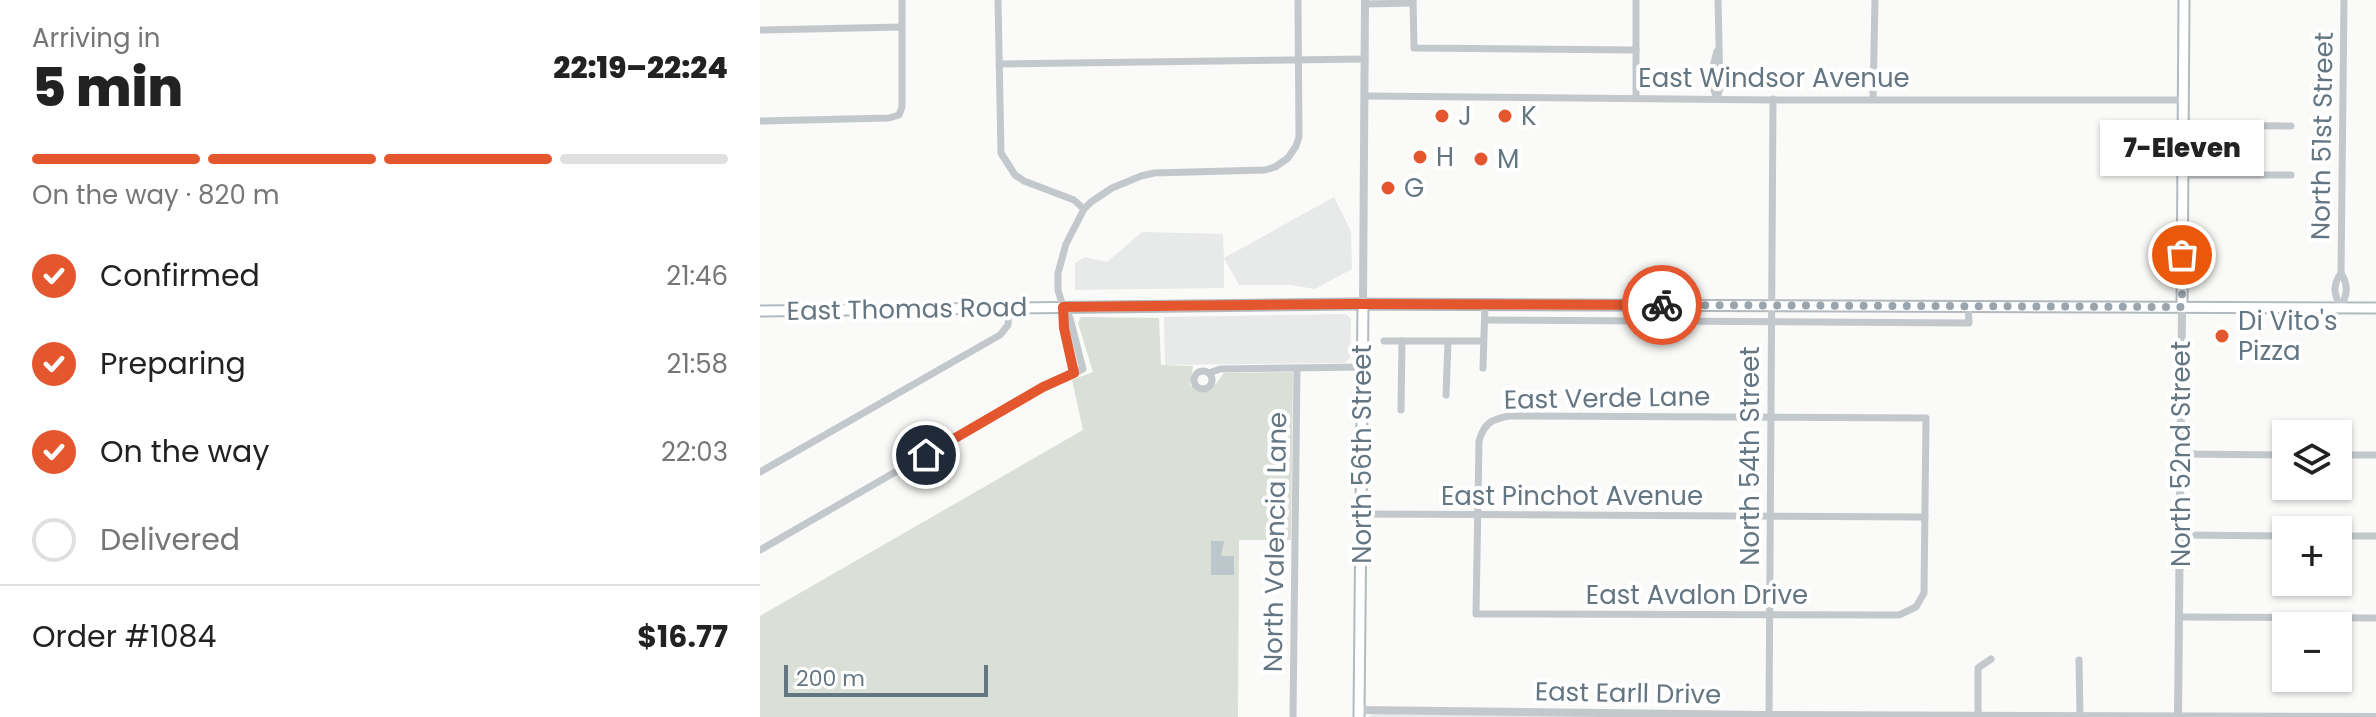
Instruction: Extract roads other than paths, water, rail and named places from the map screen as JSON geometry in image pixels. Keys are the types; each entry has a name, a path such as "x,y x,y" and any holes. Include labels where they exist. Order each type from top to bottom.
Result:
{"main road":[{"name":"North 52nd Street","path":"2182,307 2184,0"},
{"name":"East Thomas Road","path":"760,311 1363,304 2376,308"},
{"name":"North 56th Street","path":"1360,713 1363,304"}],"street":[{"path":"760,121 889,118 899,115 902,107 902,0"},
{"path":"998,0 1000,145 1003,159 1024,181 1066,197 1084,209"},
{"path":"760,550 1043,387 1078,371 1064,328 1058,290 1066,244 1084,209 1091,202 1112,188 1141,176 1168,171 1265,170 1293,154 1299,137 1298,0"},
{"path":"1636,0 1636,97"},
{"path":"1717,98 1710,73 1717,69 1718,0"},
{"path":"1873,99 1875,0"},
{"name":"North 51st Street","path":"2341,308 2347,294 2347,282 2341,273 2344,0"},
{"path":"1365,2 1413,2 1414,48 1636,50"},
{"name":"North 56th Street","path":"1363,304 1365,2"},
{"path":"760,30 902,27"},
{"path":"999,64 1365,59"},
{"name":"East Windsor Avenue","path":"1366,96 2183,100"},
{"name":"North 54th Street","path":"1769,716 1773,99"},
{"path":"2183,125 2291,126"},
{"path":"2183,175 2291,175"},
{"path":"1483,368 1485,304"},
{"path":"1485,320 1969,323 1968,306"},
{"name":"North 52nd Street","path":"2178,717 2182,307"},
{"path":"760,472 1000,335 1008,325 1009,308"},
{"path":"1384,341 1483,341"},
{"path":"1401,410 1402,341"},
{"path":"1446,395 1448,341"},
{"path":"1209,373 1220,369 1363,367"},
{"name":"North Valencia Lane","path":"1293,717 1297,368"},
{"name":"East Verde Lane","path":"1477,516 1479,441 1483,428 1493,419 1509,416 1771,416 1926,418 1925,517"},
{"path":"2182,454 2272,455"},
{"path":"2352,455 2376,455"},
{"name":"East Pinchot Avenue","path":"1363,514 1925,517"},
{"name":"East Avalon Drive","path":"1477,516 1476,614 1769,616 1899,615 1916,607 1924,593 1925,517"},
{"path":"2180,535 2272,536"},
{"path":"2352,536 2376,536"},
{"path":"2179,617 2376,618"},
{"path":"1978,716 1978,668 1991,659"},
{"path":"2079,660 2080,716"},
{"name":"East Earll Drive","path":"1360,713 2376,717"}],"place":[{"name":"J","path":"1442,116"},
{"name":"K","path":"1505,116"},
{"name":"H","path":"1420,157"},
{"name":"M","path":"1481,159"},
{"name":"G","path":"1388,188"},
{"name":"7-Eleven","path":"2182,255"},
{"name":"Di Vito's Pizza","path":"2222,336"}]}
